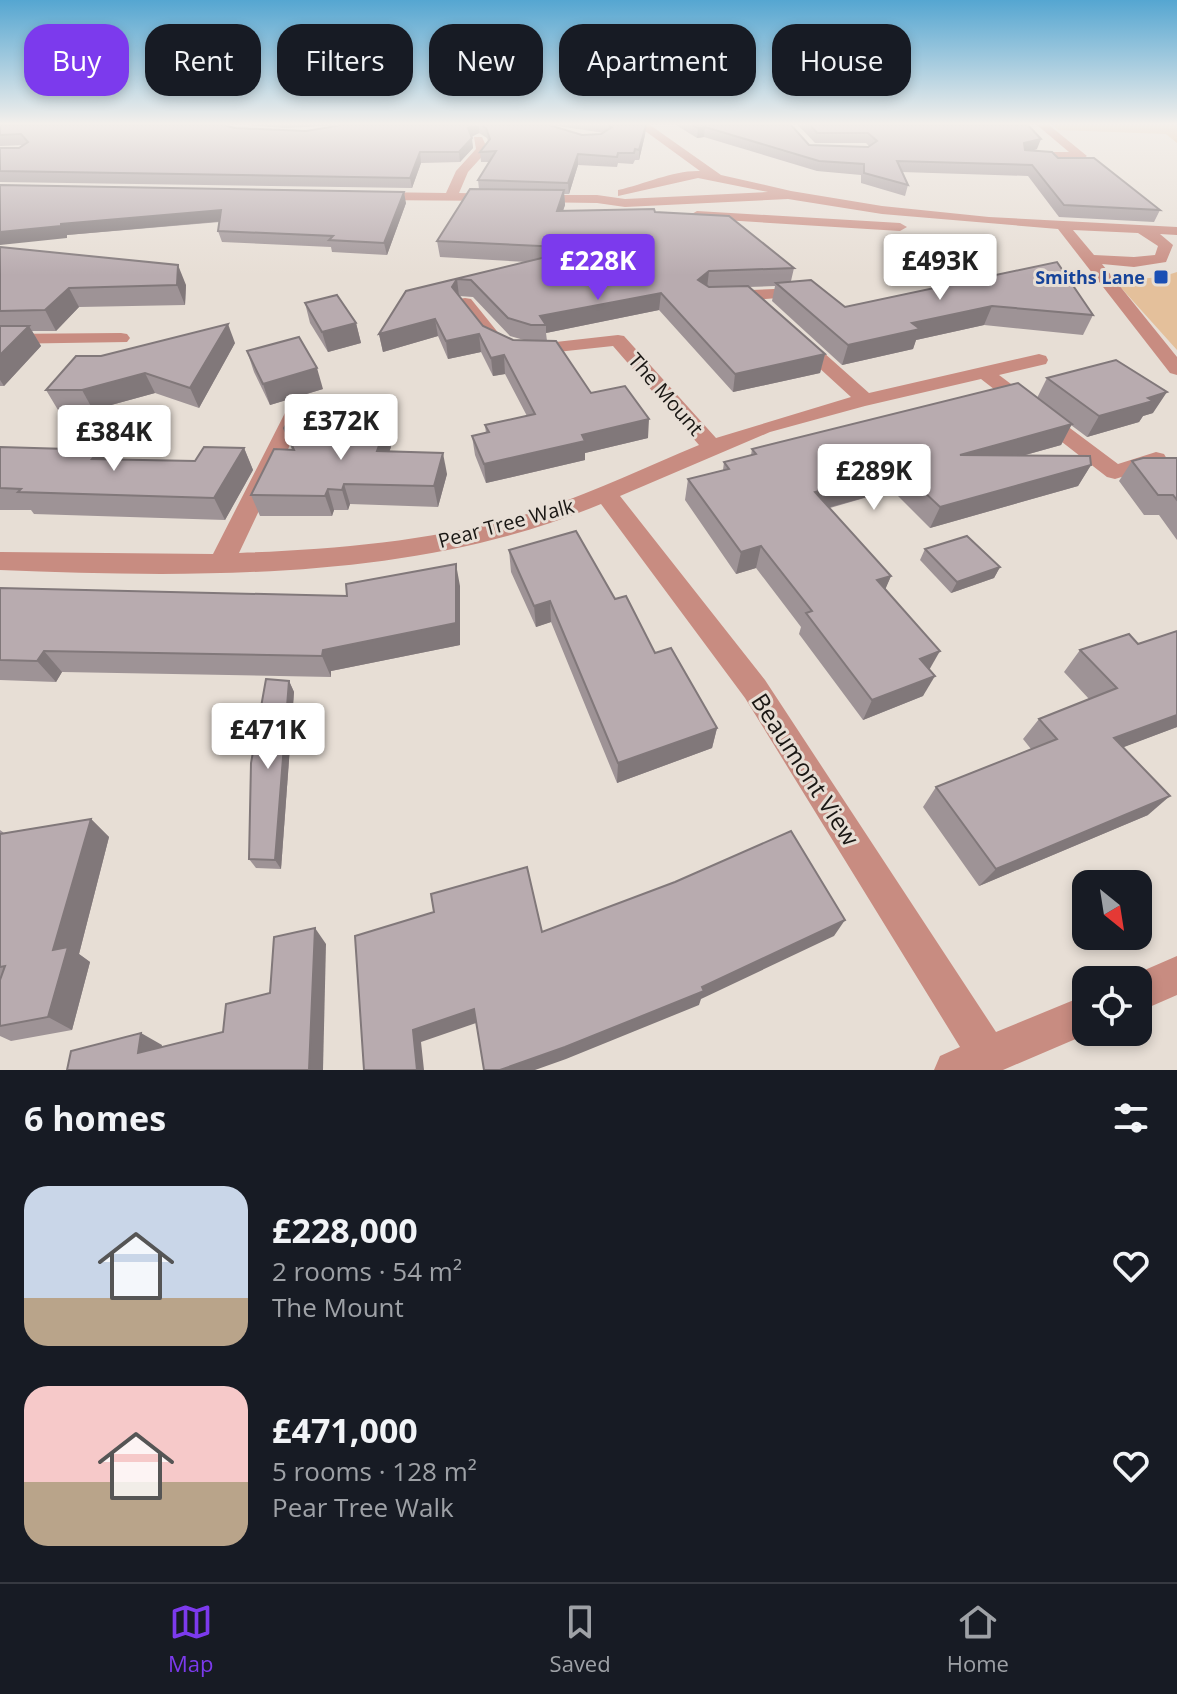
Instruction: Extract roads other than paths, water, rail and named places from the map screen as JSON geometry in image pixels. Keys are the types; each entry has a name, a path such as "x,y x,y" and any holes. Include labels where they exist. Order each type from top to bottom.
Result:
{"street":[{"path":"451,197 460,175"},
{"path":"666,175 667,192 697,201"},
{"path":"597,199 694,175"},
{"path":"704,175 788,195 882,210 1177,231"},
{"path":"719,175 737,188 731,197"},
{"path":"359,196 597,199 625,203 788,195"},
{"path":"882,210 885,226"},
{"path":"685,215 994,233"},
{"path":"1062,225 1177,369"},
{"path":"1090,259 1134,262 1161,259 1166,245 1143,229"},
{"path":"799,293 743,295 779,321 866,400"},
{"name":"The Mount","path":"465,303 495,340 515,348 573,347 618,340 713,448"},
{"path":"0,339 121,338"},
{"name":"Pear Tree Walk","path":"0,561 113,566 306,561 393,550 523,523 606,494 761,429 866,400 1039,360"},
{"path":"984,372 1115,472 1156,459"},
{"path":"222,562 297,409"},
{"name":"Beaumont View","path":"606,494 755,689 971,1063"},
{"path":"1152,987 1177,975"},
{"path":"971,1063 1072,1021"}],"place":[{"name":"Smiths Lane","path":"1161,277"}]}
